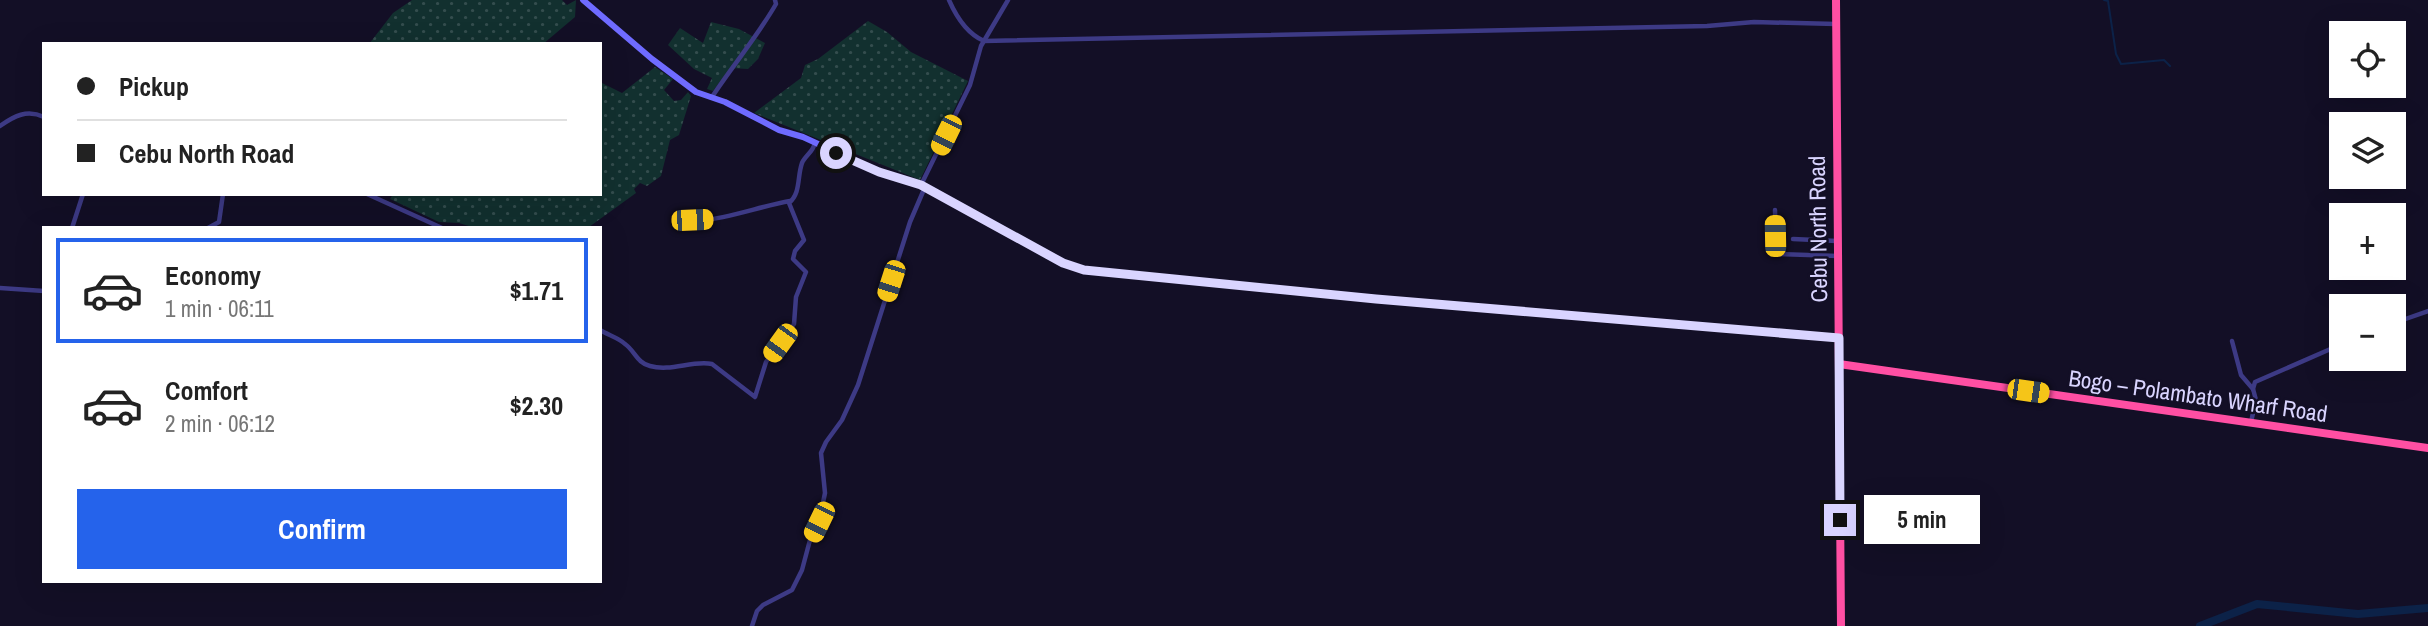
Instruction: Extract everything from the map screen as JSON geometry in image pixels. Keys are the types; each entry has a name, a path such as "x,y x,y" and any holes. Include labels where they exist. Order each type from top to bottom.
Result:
{"highway":[{"name":"Cebu North Road","path":"1836,0 1841,626"},
{"name":"Bogo – Polambato Wharf Road","path":"1839,364 2428,448"}],"street":[{"path":"583,0 683,84 779,130 879,172 923,186 1063,263 1093,272 1839,338"},
{"path":"712,97 727,74 745,54 769,17 776,4 775,0"},
{"path":"949,0 969,30 976,38 984,41 1694,26 1754,22 1836,24"},
{"path":"752,626 757,611 792,590 802,570 810,540 819,522 825,494 821,453 842,420 858,385 923,186 970,85 984,41 1008,0"},
{"path":"0,126 23,113 34,112 42,116"},
{"path":"602,331 626,344 638,360 647,366 662,368 712,364 755,397 766,362 794,324 796,297 806,272 793,259 795,251 804,240 789,203 794,200 802,164 815,143"},
{"path":"73,226 82,196"},
{"path":"212,226 219,222 223,196"},
{"path":"371,196 438,226"},
{"path":"692,220 716,220 751,208 794,200"},
{"path":"1775,210 1776,254 1838,256"},
{"path":"1793,239 1838,241"},
{"path":"0,288 42,291"},
{"path":"2406,319 2428,311"},
{"path":"2232,341 2241,375 2253,389 2256,400 2251,422"},
{"path":"2253,389 2255,383 2329,350"}],"green space":[{"path":"412,0 562,0 567,5 576,0 575,17 545,42 371,42 393,13"},
{"path":"868,21 887,32 911,52 968,81 920,180 754,113 801,78 805,65 818,59"},
{"path":"711,22 739,29 765,43 758,59 748,69 730,68 713,91 707,89 712,78 694,69 668,45 680,28 703,43"},
{"path":"655,67 673,79 664,90 674,101 681,100 688,92 691,96 679,135 670,140 661,176 647,186 640,183 634,189 636,193 590,226 469,226 439,222 390,199 392,196 602,196 602,83 622,93"}],"waterway":[{"path":"2104,0 2108,1 2116,54 2121,64 2164,60 2170,66"},
{"path":"2200,626 2257,604 2358,614 2428,608"}],"route":[{"path":"836,153 879,172 921,185 1063,263 1084,270 1376,299 1839,338 1840,520"}]}
